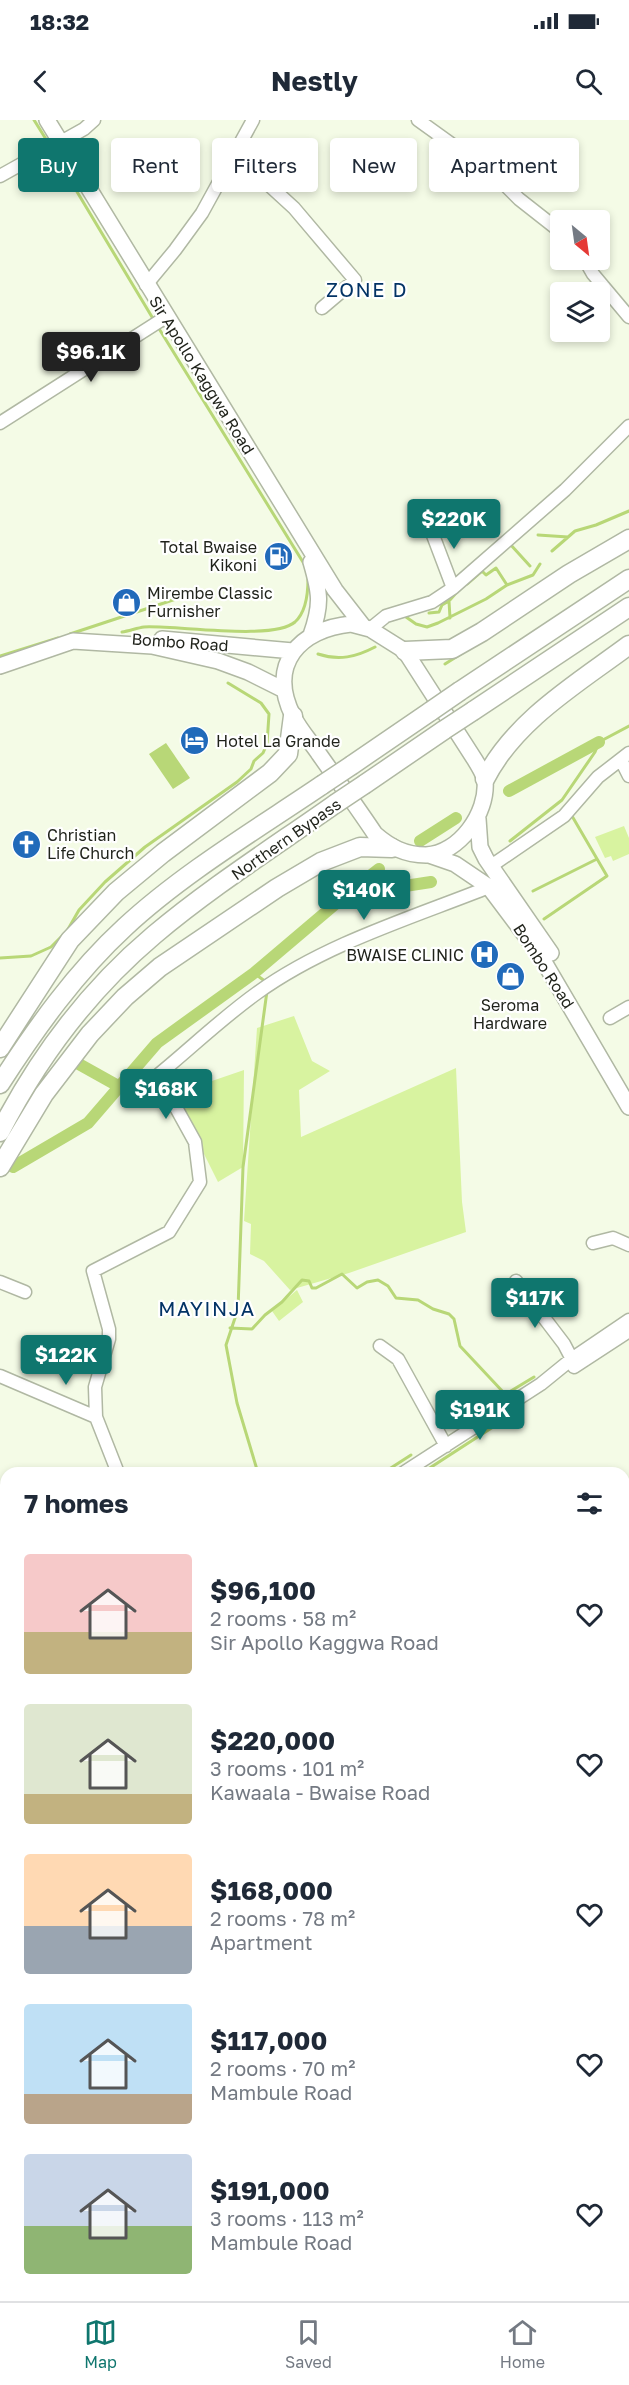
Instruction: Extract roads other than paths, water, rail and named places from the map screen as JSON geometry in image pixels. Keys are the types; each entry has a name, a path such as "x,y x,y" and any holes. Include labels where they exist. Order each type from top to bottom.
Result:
{"highway":[{"path":"405,651 452,649 482,632 569,574 629,539"},
{"name":"Northern Bypass","path":"0,1084 66,991 125,927 233,845 629,579"},
{"name":"Northern Bypass","path":"0,1132 64,1028 91,997 152,937 204,896 335,804 629,607"},
{"path":"485,779 499,755 521,730 629,645"},
{"path":"0,1048 70,940 116,892 178,840 270,773 288,754 293,716"},
{"path":"0,1167 44,1094 90,1034 125,997 160,967 247,908 321,862 360,847 392,848"}],"main road":[{"name":"Sir Apollo Kaggwa Road","path":"46,120 57,138"},
{"name":"Sir Apollo Kaggwa Road","path":"90,192 334,590 367,627"},
{"path":"305,541 319,587 319,611 311,634"},
{"path":"392,848 375,834 293,716 284,690 288,660 293,651 311,634 339,625 351,624 367,627 405,651 476,760 485,779 484,799 478,819 457,841 429,855"},
{"name":"Bombo Road","path":"103,642 139,636 293,651"},
{"name":"Bombo Road","path":"0,666 74,642 152,646 208,659 248,672 284,690"},
{"name":"Bombo Road","path":"478,819 480,847 551,953 629,1090"},
{"name":"Bombo Road","path":"392,848 429,855 455,864 489,888 540,955 629,1107"}],"street":[{"path":"69,138 94,120"},
{"path":"243,138 253,120"},
{"path":"418,120 496,176 519,199 550,223"},
{"path":"0,176 18,166"},
{"path":"146,285 202,213 213,192"},
{"path":"277,192 294,208 355,280 322,308"},
{"path":"591,270 629,317"},
{"path":"0,423 166,317"},
{"path":"367,627 386,616 432,602 453,588 565,490 629,426"},
{"path":"428,522 453,588"},
{"path":"491,866 564,816 598,777 625,757 629,776"},
{"path":"115,1467 96,1417 95,1387 109,1339 109,1329 93,1271 169,1232 200,1182 195,1142 158,1075 257,993 304,965 336,948 489,888"},
{"path":"610,1018 629,1007"},
{"path":"594,1243 614,1238 629,1245"},
{"path":"516,1281 540,1311 574,1362"},
{"path":"0,1282 25,1292"},
{"path":"413,1467 574,1362 629,1320"},
{"path":"574,1362 629,1331"},
{"path":"380,1346 398,1359 446,1446"},
{"path":"0,1376 96,1417"}],"waterway":[{"path":"34,120 45,138"},
{"path":"77,192 155,322"},
{"path":"158,327 306,567"},
{"path":"552,551 575,531 629,511"},
{"path":"538,535 568,537"},
{"path":"510,544 530,566"},
{"path":"406,617 416,624 427,627 438,623 486,599 507,585 533,575 540,564"},
{"path":"467,584 482,571 486,575 496,568 507,585"},
{"path":"122,632 144,627 223,631 266,631 283,628 295,622 302,613 307,596 308,579"},
{"path":"450,618 449,601 457,592"},
{"path":"70,634 179,598"},
{"path":"429,613 439,612 442,605 449,601"},
{"path":"0,656 58,638"},
{"path":"318,654 347,657 375,647"},
{"path":"445,664 464,652"},
{"path":"0,958 31,956 51,947 67,931 79,910 105,882 145,847 237,782 251,769 267,744 269,714 261,703 228,683"},
{"path":"510,841 562,800 595,752 599,742 629,726"},
{"path":"509,791 599,742"},
{"path":"544,919 607,876 572,816"},
{"path":"420,841 456,818"},
{"path":"533,891 597,859"},
{"path":"347,894 379,869"},
{"path":"13,1167 88,1123 157,1043 254,973 346,895 431,882"},
{"path":"254,973 266,982"},
{"path":"256,1467 237,1403 226,1345 238,1309 243,1167 267,991"},
{"path":"77,1063 120,1087"},
{"path":"230,1328 252,1329 302,1280 309,1281 312,1288 342,1274 357,1288 367,1282 378,1280 388,1286 396,1298 418,1300 433,1309 449,1314 454,1319 460,1346 505,1394"},
{"path":"481,1409 534,1377"},
{"path":"431,1467 519,1410"},
{"path":"392,1467 411,1455"}],"place":[{"name":"Total Bwaise Kikoni","path":"278,556"},
{"name":"Mirembe Classic Furnisher","path":"126,602"},
{"name":"Hotel La Grande","path":"195,741"},
{"name":"Christian Life Church","path":"26,844"},
{"name":"BWAISE CLINIC","path":"485,955"},
{"name":"Seroma Hardware","path":"510,977"}],"district":[{"name":"ZONE D","path":"367,290"},
{"name":"MAYINJA","path":"207,1309"}]}
